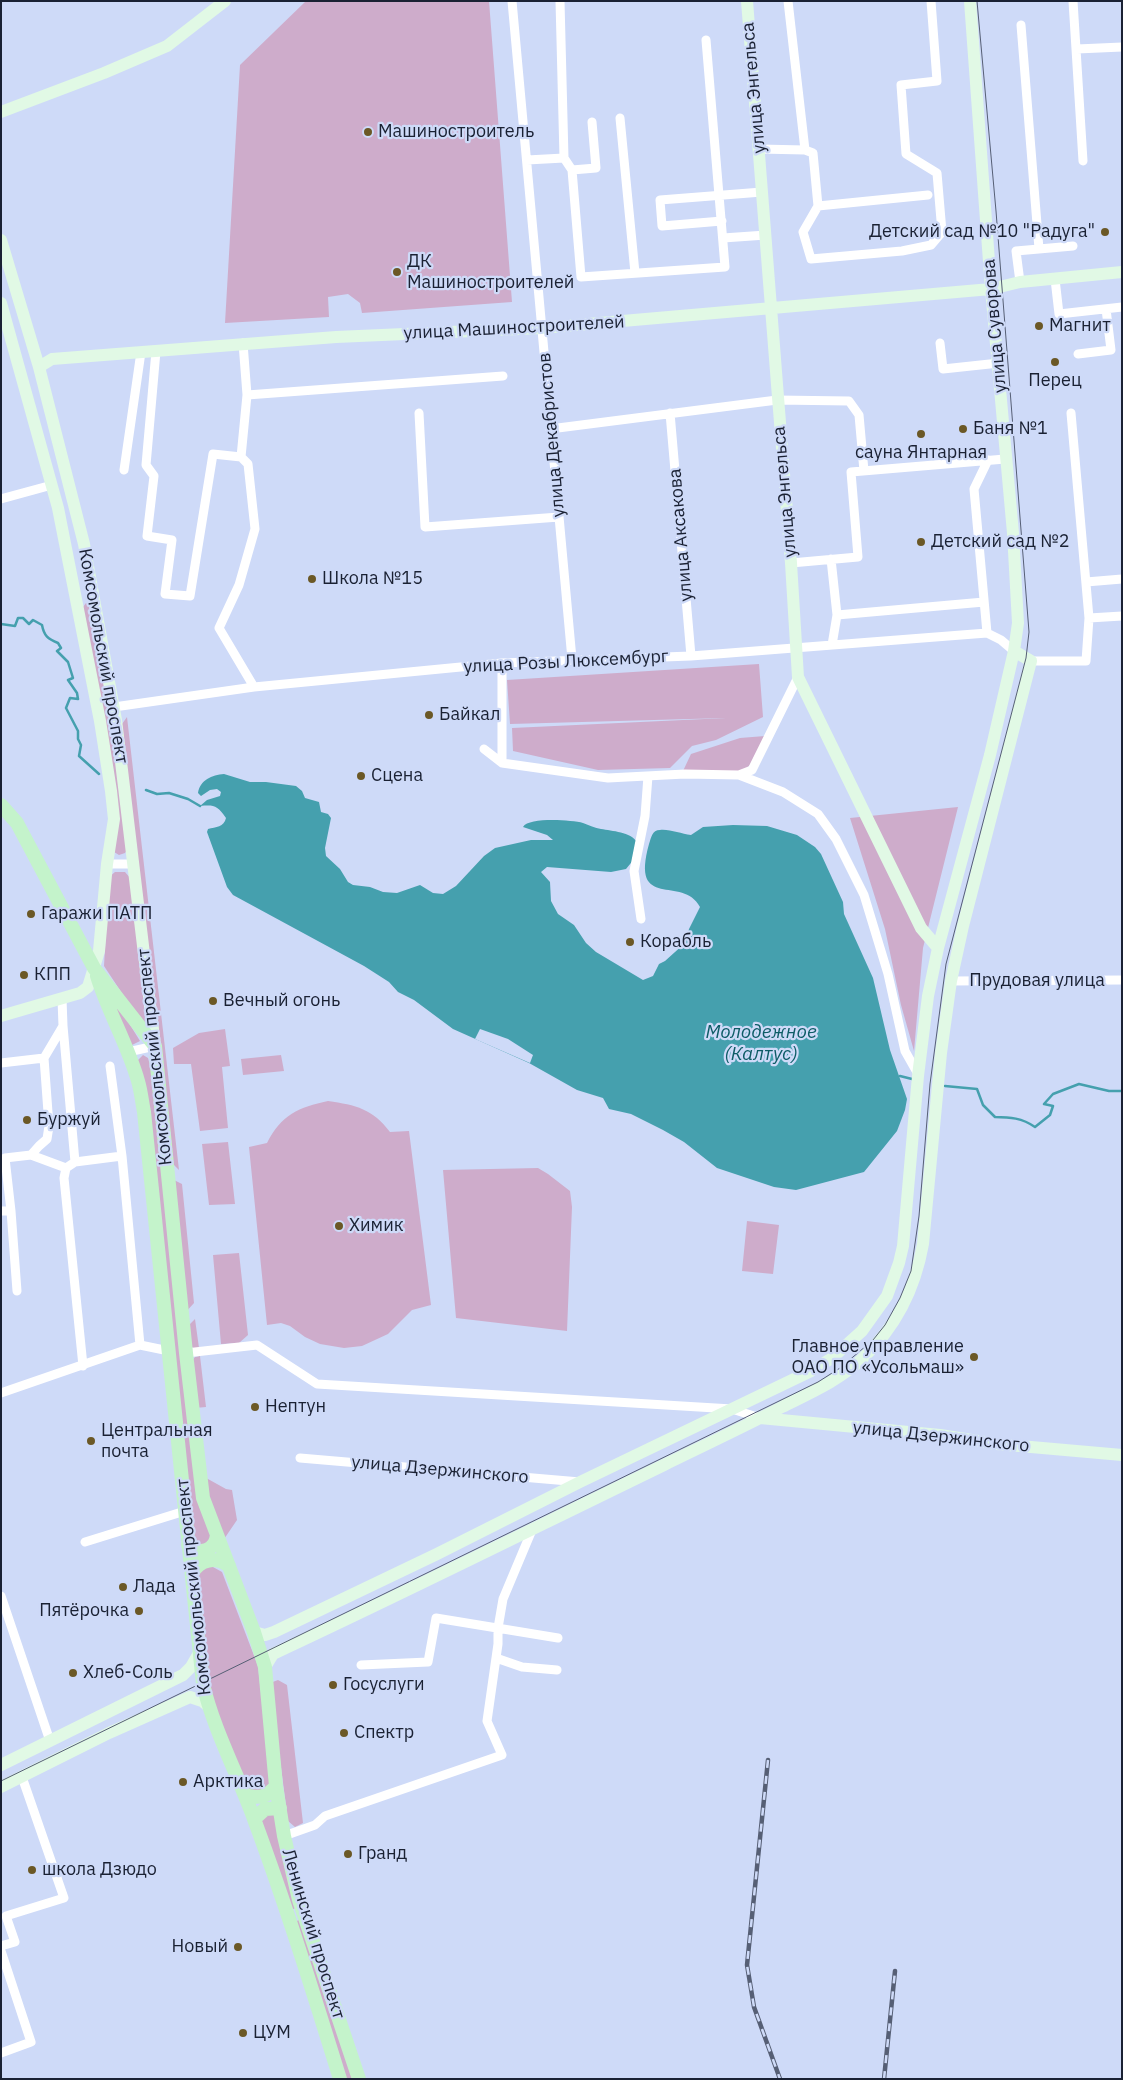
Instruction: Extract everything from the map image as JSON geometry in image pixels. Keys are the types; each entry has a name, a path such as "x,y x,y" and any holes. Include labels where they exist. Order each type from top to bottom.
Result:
{"main road":[{"path":"1,112 167,46 225,1"},
{"name":"улица Энгельса","path":"747,1 777,400 792,563 798,648 798,677 921,928 938,948"},
{"name":"улица Суворова","path":"254,1632 265,1635 274,1632 810,1371 832,1358 862,1331 887,1296 903,1246 918,1076 928,996 938,948 990,755 1014,651 1018,623 1013,533 991,289 970,1"},
{"name":"Комсомольский проспект","path":"1,240 19,294 84,544 114,707 134,864 203,1498 254,1632 265,1667"},
{"name":"улица Машиностроителей","path":"38,368 52,359 336,337 542,328 991,289 1020,282 1122,272"},
{"path":"1,302 10,303 19,294"},
{"name":"Комсомольский проспект","path":"1,302 52,485 76,596 100,721 111,791 114,819 107,864 99,951 88,987 80,994"},
{"path":"6,316 10,308 18,308 23,311"},
{"path":"76,596 87,598 92,596 93,592"},
{"path":"265,1667 274,1654 760,1418 844,1374 877,1344 906,1300 918,1272 923,1244 940,1063 951,981 963,926 1032,661 1014,651"},
{"path":"1,804 17,823 94,968 154,1046"},
{"name":"Комсомольский проспект","path":"94,968 104,998 128,1052 138,1082 144,1112 199,1653 208,1706"},
{"path":"1,1016 80,994 91,994 104,998"},
{"name":"улица Дзержинского","path":"760,1418 940,1435 997,1444 1122,1455"},
{"path":"188,1545 197,1551 205,1551 212,1547 217,1535"},
{"path":"192,1573 198,1565 206,1560 221,1561 229,1566"},
{"path":"2,1763 183,1675 191,1667 199,1653"},
{"name":"Ленинский проспект","path":"265,1667 276,1786 284,1836 299,1900 359,2079"},
{"path":"1,1787 110,1733 190,1697 196,1698 208,1706"},
{"name":"Ленинский проспект","path":"208,1706 246,1796 292,1927 340,2079"},
{"path":"246,1796 255,1798 264,1796 276,1786"},
{"path":"254,1819 266,1810 280,1808"}],"street":[{"name":"улица Декабристов","path":"512,1 572,659"},
{"path":"560,1 564,158 572,170 581,277 725,267 706,40"},
{"path":"788,1 805,150"},
{"path":"759,149 805,150 813,154 818,206 803,232 811,259 902,251 931,244 942,232 937,173 906,154 902,84 937,81 931,1"},
{"path":"1073,1 1083,161"},
{"path":"1021,25 1039,249"},
{"path":"1077,48 1122,47"},
{"path":"620,118 635,273"},
{"path":"572,170 596,168 592,122"},
{"path":"527,160 564,158"},
{"path":"722,221 662,226 660,200 762,192"},
{"path":"818,206 928,195"},
{"path":"723,238 766,235"},
{"path":"1020,282 1016,251 1073,246"},
{"path":"1055,279 1059,314 1122,307"},
{"path":"1078,354 1111,350 1106,309"},
{"path":"241,457 247,394 243,343"},
{"path":"940,343 943,369 999,364"},
{"path":"156,351 146,465 154,476 147,536 172,540 165,594 190,596 213,454 241,457 248,464 256,529 239,585 218,628 254,687"},
{"path":"124,470 140,352"},
{"path":"247,394 503,376"},
{"path":"550,429 777,400 849,401 859,416 864,471"},
{"path":"419,413 425,527 559,517"},
{"name":"улица Аксакова","path":"670,413 691,656"},
{"path":"1032,661 1086,660 1089,618 1071,414"},
{"path":"792,563 858,557 851,472 1005,459"},
{"path":"988,460 974,489 987,632 1001,640 1014,651"},
{"path":"1,499 52,485"},
{"path":"831,559 837,615 832,645"},
{"path":"1086,582 1122,580"},
{"path":"837,615 984,602"},
{"path":"1089,618 1122,616"},
{"name":"улица Розы Люксембург","path":"114,707 254,687 502,663 691,656 987,632"},
{"path":"502,663 502,763"},
{"path":"739,775 752,770 775,727 798,677"},
{"path":"484,749 502,763 608,778 716,773 739,775 783,792 818,814 836,839 864,895 888,974 905,1051 918,1076"},
{"path":"642,919 634,871 645,816 648,776"},
{"path":"107,864 134,864"},
{"name":"Прудовая улица","path":"951,981 1122,980"},
{"path":"62,998 75,1162"},
{"path":"31,1155 47,1139 44,1058 63,1026"},
{"path":"128,1052 154,1046"},
{"path":"1,1063 44,1058"},
{"path":"110,1066 122,1156 140,1345"},
{"path":"17,1291 6,1211 5,1158 31,1155 66,1168"},
{"path":"83,1366 64,1178 66,1168 75,1162 122,1156"},
{"path":"1,1393 140,1345 168,1351"},
{"path":"186,1354 257,1345 316,1384 732,1409 760,1418"},
{"name":"улица Дзержинского","path":"300,1458 580,1482"},
{"path":"85,1542 185,1511"},
{"path":"284,1836 315,1825 325,1816 502,1755 487,1721 498,1644 498,1628 504,1599 532,1530"},
{"path":"1,1596 50,1741"},
{"path":"361,1665 428,1662 436,1618 558,1638"},
{"path":"496,1658 522,1667 557,1670"},
{"path":"1,1946 14,1942 6,1916 64,1898 22,1777"},
{"path":"1,1951 31,2042 1,2053"}],"shaded area":[{"name":"Машиностроитель","path":"306,1 489,1 512,302 362,313 360,303 348,294 328,297 329,317 225,323 240,65"},
{"path":"86,603 90,604 119,776 128,849 125,853 119,855 114,852 83,607"},
{"path":"759,664 763,717 716,740 692,746 670,768 598,770 513,751 512,728 726,718 510,724 507,680"},
{"path":"127,717 179,1170 170,1161 122,724"},
{"path":"765,736 750,765 738,775 683,771 691,754 740,738"},
{"path":"958,807 923,948 914,1051 901,1005 885,929 850,818"},
{"path":"115,872 125,872 131,879 146,1026 143,1025 104,966 109,877"},
{"path":"108,989 140,1041 130,1046"},
{"path":"225,1029 230,1066 222,1067 228,1128 200,1131 191,1064 174,1064 173,1048 199,1033"},
{"path":"143,1055 148,1058 151,1069 213,1538 206,1548 192,1543 137,1061"},
{"path":"281,1055 284,1071 243,1075 241,1059"},
{"name":"Химик","path":"328,1101 363,1109 377,1118 390,1132 409,1131 431,1305 412,1310 388,1334 362,1346 344,1348 320,1344 305,1337 290,1326 281,1323 267,1325 249,1147 267,1143 278,1125 292,1114 308,1106"},
{"path":"228,1142 235,1204 209,1205 202,1144"},
{"path":"538,1168 570,1191 572,1207 567,1331 456,1318 443,1170"},
{"path":"172,1179 182,1184 194,1303 185,1313"},
{"path":"747,1221 779,1225 773,1274 742,1271"},
{"path":"239,1253 248,1335 239,1343 221,1344 213,1255"},
{"path":"195,1319 199,1348 194,1349 190,1345 190,1324"},
{"path":"200,1356 206,1407 195,1408 191,1362 195,1357"},
{"path":"199,1474 226,1489 232,1490 237,1520 220,1545"},
{"path":"207,1567 213,1567 222,1572 258,1666 271,1784 268,1791 248,1792 212,1701 197,1573"},
{"path":"278,1680 287,1685 303,1823 295,1827 288,1821 270,1683"},
{"path":"273,1810 300,1906 289,1911 260,1815"},
{"path":"303,1919 355,2079 343,2079 293,1922"}],"water":[{"name":"Молодежное (Калтус)","path":"224,774 250,782 296,786 302,791 305,798 319,802 321,812 328,814 331,818 325,848 326,856 340,869 348,882 353,885 370,887 383,892 397,893 420,885 433,893 443,894 456,886 484,856 495,848 531,840 553,840 547,835 523,827 533,822 560,820 577,822 599,829 621,832 630,836 637,842 635,858 626,869 611,872 547,867 541,872 550,882 551,901 558,914 574,925 586,943 596,952 643,980 653,976 659,964 685,943 689,929 700,907 692,898 682,893 661,889 652,885 647,878 645,865 649,844 651,837 657,830 691,835 703,827 733,825 767,826 797,835 815,847 821,854 843,902 844,914 873,978 890,1050 907,1099 897,1131 864,1172 796,1190 774,1187 717,1168 684,1142 663,1130 631,1114 609,1109 603,1098 577,1090 529,1063 453,1029 414,1000 398,992 389,982 364,966 233,895 227,887 207,832 208,829 222,825 226,818 215,807 200,806 207,800 220,796 221,792 217,789 210,790 201,796 198,793 199,788 207,779"}],"pier":[{"path":"480,1029 508,1039 533,1055 530,1063 475,1039"}],"waterway":[{"path":"1,624 15,626 18,618 23,618 29,624 33,620 42,625 47,637 58,643 61,648 57,651 68,662 73,678 68,680 77,693 78,699 70,698 66,708 78,731 78,739 81,745 79,756 99,774"},
{"path":"146,790 157,794 169,793 188,799 200,806"},
{"path":"900,1076 912,1079"},
{"path":"945,1086 977,1089 983,1105 995,1117 1016,1119 1035,1127 1050,1115 1053,1106 1044,1104 1053,1094 1079,1084 1109,1091 1122,1091"}],"tram line":[{"path":"1,1781 818,1382 840,1368 873,1340 885,1325 900,1298 911,1271 919,1216 930,1084 946,964 1026,658 1029,632 996,211 977,1"}],"railway":[{"path":"768,1760 747,1965 754,2007 780,2079"},
{"path":"884,2079 895,1971"}],"place":[{"name":"Машиностроитель","path":"368,132"},
{"name":"Детский сад №10 \"Радуга\"","path":"1105,232"},
{"name":"ДК Машиностроителей","path":"397,272"},
{"name":"Магнит","path":"1039,326"},
{"name":"Перец","path":"1055,362"},
{"name":"Баня №1","path":"963,429"},
{"name":"сауна Янтарная","path":"921,434"},
{"name":"Детский сад №2","path":"921,542"},
{"name":"Школа №15","path":"312,579"},
{"name":"Байкал","path":"429,715"},
{"name":"Сцена","path":"361,776"},
{"name":"Гаражи ПАТП","path":"31,914"},
{"name":"Корабль","path":"630,942"},
{"name":"КПП","path":"24,975"},
{"name":"Вечный огонь","path":"213,1001"},
{"name":"Буржуй","path":"27,1120"},
{"name":"Химик","path":"339,1226"},
{"name":"Главное управление ОАО ПО «Усольмаш»","path":"974,1357"},
{"name":"Нептун","path":"255,1407"},
{"name":"Центральная почта","path":"91,1441"},
{"name":"Лада","path":"123,1587"},
{"name":"Пятёрочка","path":"139,1611"},
{"name":"Хлеб-Соль","path":"73,1673"},
{"name":"Госуслуги","path":"333,1685"},
{"name":"Спектр","path":"344,1733"},
{"name":"Арктика","path":"183,1782"},
{"name":"Гранд","path":"348,1854"},
{"name":"школа Дзюдо","path":"32,1870"},
{"name":"Новый","path":"238,1947"},
{"name":"ЦУМ","path":"243,2033"}]}
